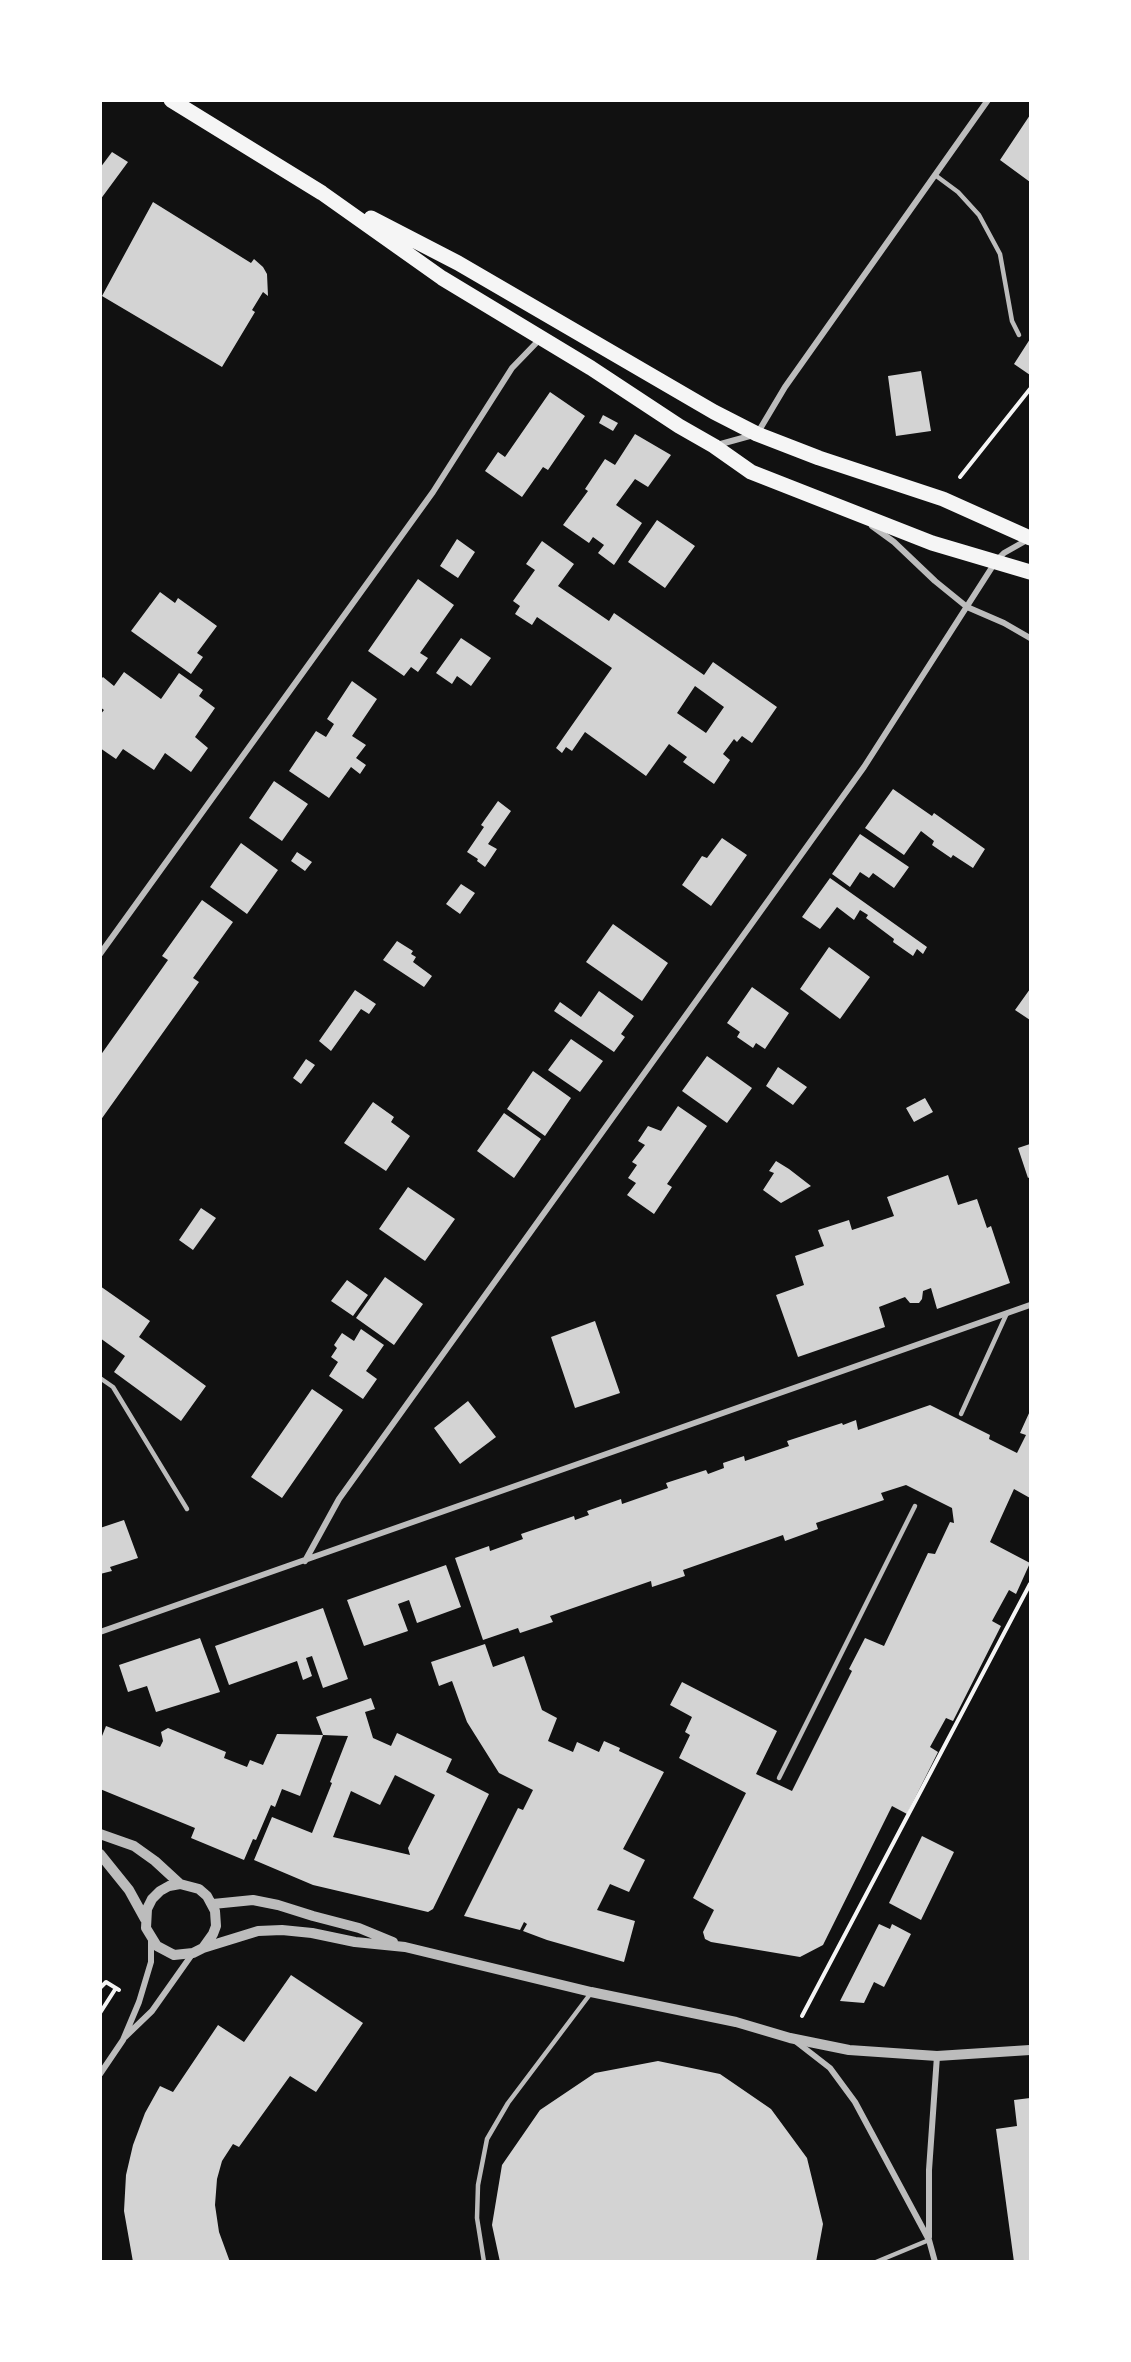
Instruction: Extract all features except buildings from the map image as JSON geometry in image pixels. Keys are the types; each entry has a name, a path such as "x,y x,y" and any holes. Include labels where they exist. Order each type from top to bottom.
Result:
{"main road":[{"path":"171,100 322,193 442,278 542,338 714,446 751,472 932,543 1030,572"},
{"path":"322,193 458,262 714,412 757,434 819,458 943,499 1030,538"}],"street":[{"path":"714,446 757,434 785,387 988,100"},
{"path":"100,954 433,492 512,368 542,338"},
{"path":"857,515 894,542 935,581 967,607 1004,623 1030,638"},
{"path":"305,1562 339,1499 864,766 996,561 1004,553 1030,538"},
{"path":"100,1632 305,1562 1030,1305"},
{"path":"100,1834 134,1846 155,1861 180,1884"},
{"path":"100,1854 129,1890 145,1919 151,1939 151,1962 147,1980 123,2040"},
{"path":"100,2073 123,2040 152,2011 198,1950 213,1934 216,1926 213,1904 199,1889 180,1884 169,1886 152,1899 145,1919"},
{"path":"213,1904 253,1900 278,1905 359,1928 405,1947"},
{"path":"151,1939 166,1952 184,1955 258,1931 282,1930 312,1933 355,1942 405,1947 591,1992 736,2022 790,2038 849,2050 937,2056 1030,2050"},
{"path":"790,2038 830,2068 855,2102 928,2240 935,2262"},
{"path":"928,2240 929,2170 937,2056"}],"lane":[{"path":"936,174 958,192 979,215 1000,254 1012,321 1019,335"},
{"path":"961,1414 1007,1313"},
{"path":"100,1378 113,1387 187,1509"},
{"path":"778,1778 915,1506"},
{"path":"484,2262 477,2218 478,2185 487,2139 508,2103 591,1992"},
{"path":"876,2262 928,2240"}],"path":[{"path":"943,499 1030,389"},
{"path":"790,2038 1030,1584"},
{"path":"100,2013 116,1988"}]}
